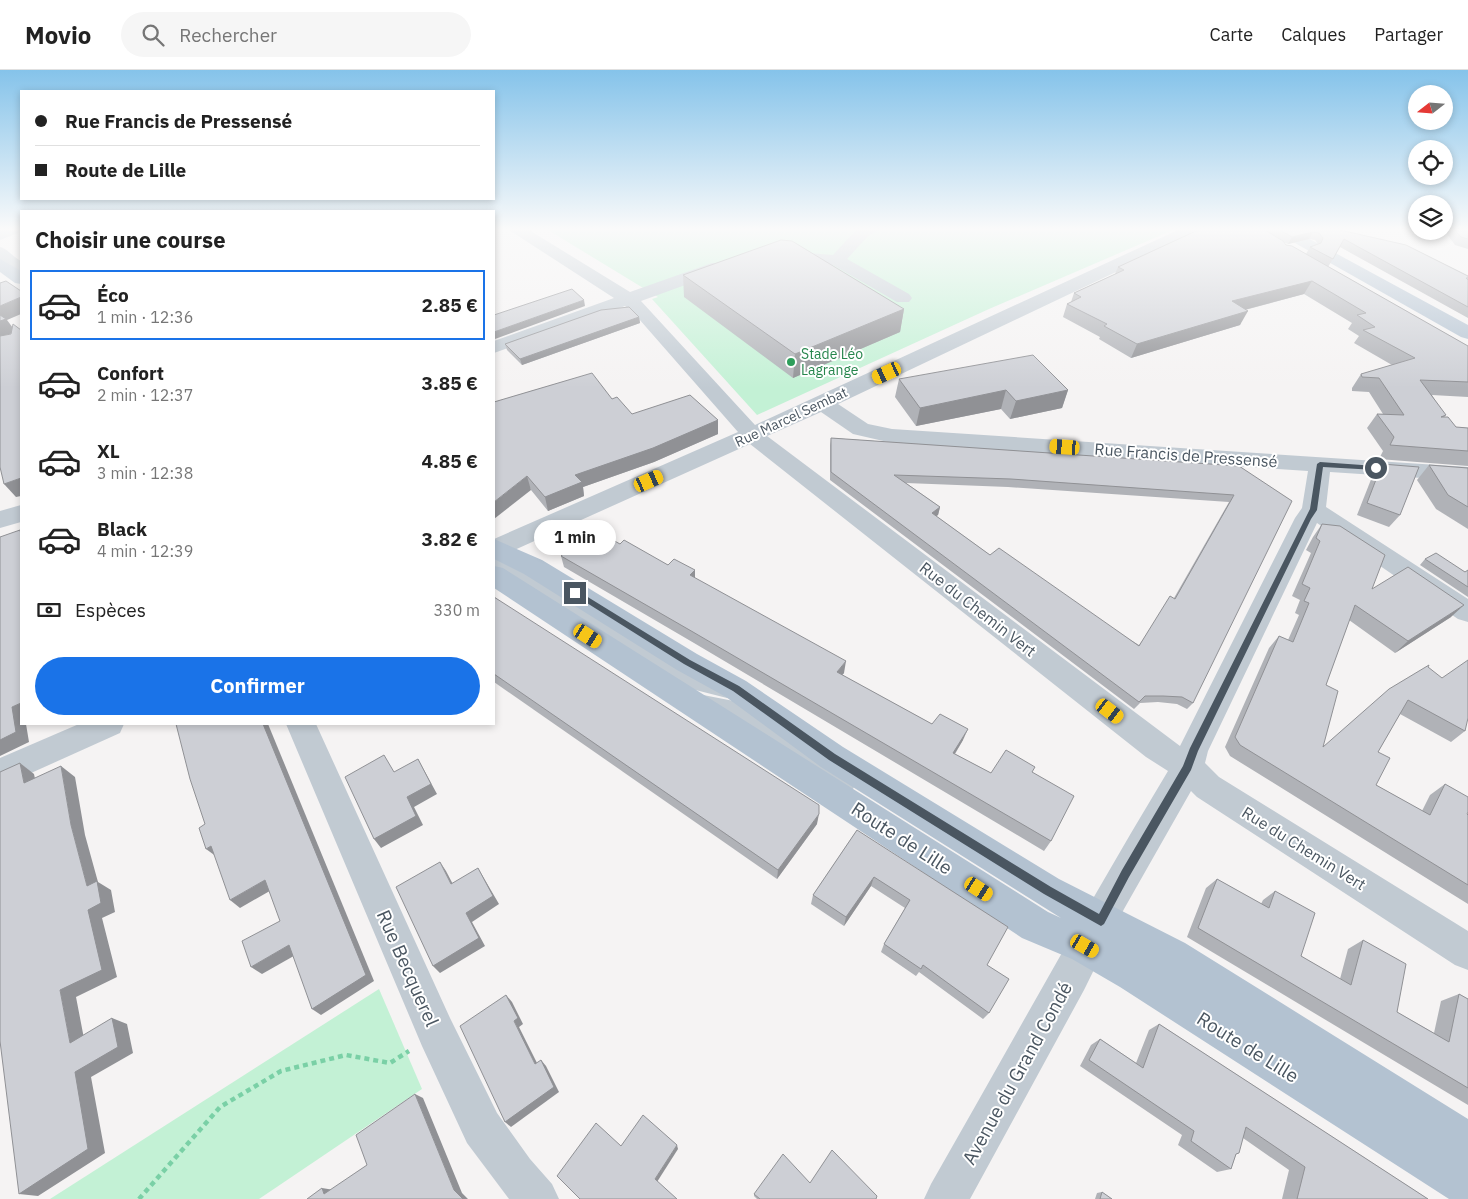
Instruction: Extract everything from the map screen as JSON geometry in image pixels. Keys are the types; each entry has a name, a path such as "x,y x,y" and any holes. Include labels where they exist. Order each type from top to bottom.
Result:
{"main road":[{"path":"1364,283 1468,333"},
{"name":"Route de Lille","path":"495,576 1035,925 1093,933 1172,956 1468,1142"},
{"name":"Route de Lille","path":"736,688 832,757 1047,891 1139,978 1468,1186"}],"street":[{"name":"Rue du Chemin Vert","path":"602,283 629,300 646,315 752,435 1157,748 1188,767 1208,787 1468,952"},
{"path":"495,347 675,283"},
{"path":"876,283 902,298"},
{"name":"Rue Marcel Sembat","path":"495,548 823,403 1078,283"},
{"name":"Rue Francis de Pressensé","path":"823,403 861,429 892,436 1468,474"},
{"path":"1320,464 1314,510 1468,612"},
{"name":"Avenue du Grand Condé","path":"946,1199 1071,977 1125,874 1188,767 1193,751 1307,518 1314,510"},
{"path":"0,520 20,513"},
{"path":"495,550 504,567 519,579 670,673 736,688"},
{"path":"0,773 107,725"},
{"name":"Rue Becquerel","path":"300,725 436,1032 482,1128 515,1174 537,1199"},
{"path":"1093,933 1140,958 1175,984 1468,1167"}],"path":[{"path":"138,1199 220,1107 280,1071 346,1055 390,1063 436,1032"}],"green space":[{"path":"635,283 1050,283 757,415 652,299 658,297"},
{"path":"379,989 422,1089 259,1199 50,1199"}],"building":[{"path":"0,283 9,283 20,290 20,297 0,306"},
{"path":"694,283 861,283 904,309 795,354"},
{"path":"1096,283 1305,283 1232,301 1248,311 1137,344 1104,326 1107,324 1067,304 1081,297 1074,293"},
{"path":"1315,283 1357,283 1468,346 1468,382 1420,380 1446,415 1441,417 1448,417 1456,427 1468,428 1468,451 1390,445 1394,437 1377,414 1404,415 1379,378 1362,377 1361,374 1415,358 1363,330 1375,327 1357,315 1366,313"},
{"path":"1424,283 1468,283 1468,307"},
{"path":"572,289 584,300 495,332 495,315"},
{"path":"629,307 639,317 520,359 505,344 601,310"},
{"path":"0,315 6,319 0,321"},
{"path":"13,324 20,329 20,478 4,484 0,467 0,336 11,334"},
{"path":"1033,355 1068,390 1016,401 1006,390 920,408 899,379"},
{"path":"592,373 612,399 617,397 632,414 690,395 718,420 653,448 575,475 582,482 545,497 527,476 495,501 495,402"},
{"path":"831,438 1239,466 1292,501 1193,703 1182,697 1163,696 1145,696 1139,702 831,472","holes":["894,475 1011,479 1234,495 1175,599 1170,596 1139,646 999,548 990,555 932,513 940,507"]},
{"path":"1382,464 1419,467 1400,515 1367,503"},
{"path":"1429,465 1468,468 1468,507 1448,495"},
{"path":"1322,524 1340,526 1385,555 1372,589 1408,567 1464,605 1408,641 1355,605 1326,685 1338,691 1323,747 1389,689 1429,665 1428,667 1442,678 1468,660 1468,718 1465,731 1408,700 1378,752 1390,758 1376,785 1430,815 1445,784 1468,797 1468,885 1240,745 1235,737 1279,636 1293,642 1309,603 1304,601 1310,588 1302,584 1320,541 1316,538"},
{"path":"593,529 620,544 624,540 668,565 674,559 695,570 690,575 846,661 837,672 932,724 940,714 968,729 953,753 991,773 1006,750 1035,767 1032,772 1074,796 1051,841 561,556"},
{"path":"20,530 20,703 12,707 16,732 0,740 0,537"},
{"path":"1436,553 1465,572 1468,570 1468,587 1425,559"},
{"path":"495,598 819,805 819,814 778,870 495,675"},
{"path":"176,725 263,725 366,975 312,1009 289,945 251,967 242,941 280,921 265,880 230,900 211,846 206,849 199,828 205,824 190,779"},
{"path":"384,755 394,772 418,759 431,784 407,797 416,816 374,839 345,777"},
{"path":"20,763 24,783 61,766 71,825 87,886 97,881 101,903 88,910 102,970 60,990 70,1043 112,1018 118,1047 75,1072 88,1149 19,1194 0,1041 0,772"},
{"path":"857,830 1008,927 987,965 1009,979 989,1013 923,965 921,969 884,944 910,900 874,877 846,917 813,895"},
{"path":"440,862 451,884 478,868 493,896 466,913 479,938 433,966 396,887"},
{"path":"1217,879 1269,908 1275,891 1315,913 1301,956 1351,985 1363,940 1406,964 1397,1012 1449,1042 1459,994 1468,999 1468,1088 1198,928"},
{"path":"506,995 518,1018 514,1021 535,1064 541,1060 554,1087 505,1122 460,1026"},
{"path":"1159,1024 1428,1199 1297,1199 1305,1167 1246,1127 1239,1153 1236,1154 1231,1169 1191,1141 1194,1131 1089,1060 1100,1039 1143,1068"},
{"path":"415,1094 454,1190 463,1199 307,1199 322,1188 324,1194 367,1165 356,1135"},
{"path":"643,1115 677,1145 655,1179 677,1199 580,1199 557,1176 596,1123 621,1146"},
{"path":"832,1150 877,1196 876,1199 760,1199 754,1194 783,1154 810,1183"},
{"path":"1102,1192 1112,1199 1100,1199"}],"place":[{"name":"Stade Léo Lagrange","path":"791,362"}],"route":[{"path":"575,593 687,662 736,688 832,757 1047,891 1101,921 1125,874 1188,767 1193,751 1307,518 1314,510 1320,464 1376,468"}]}
